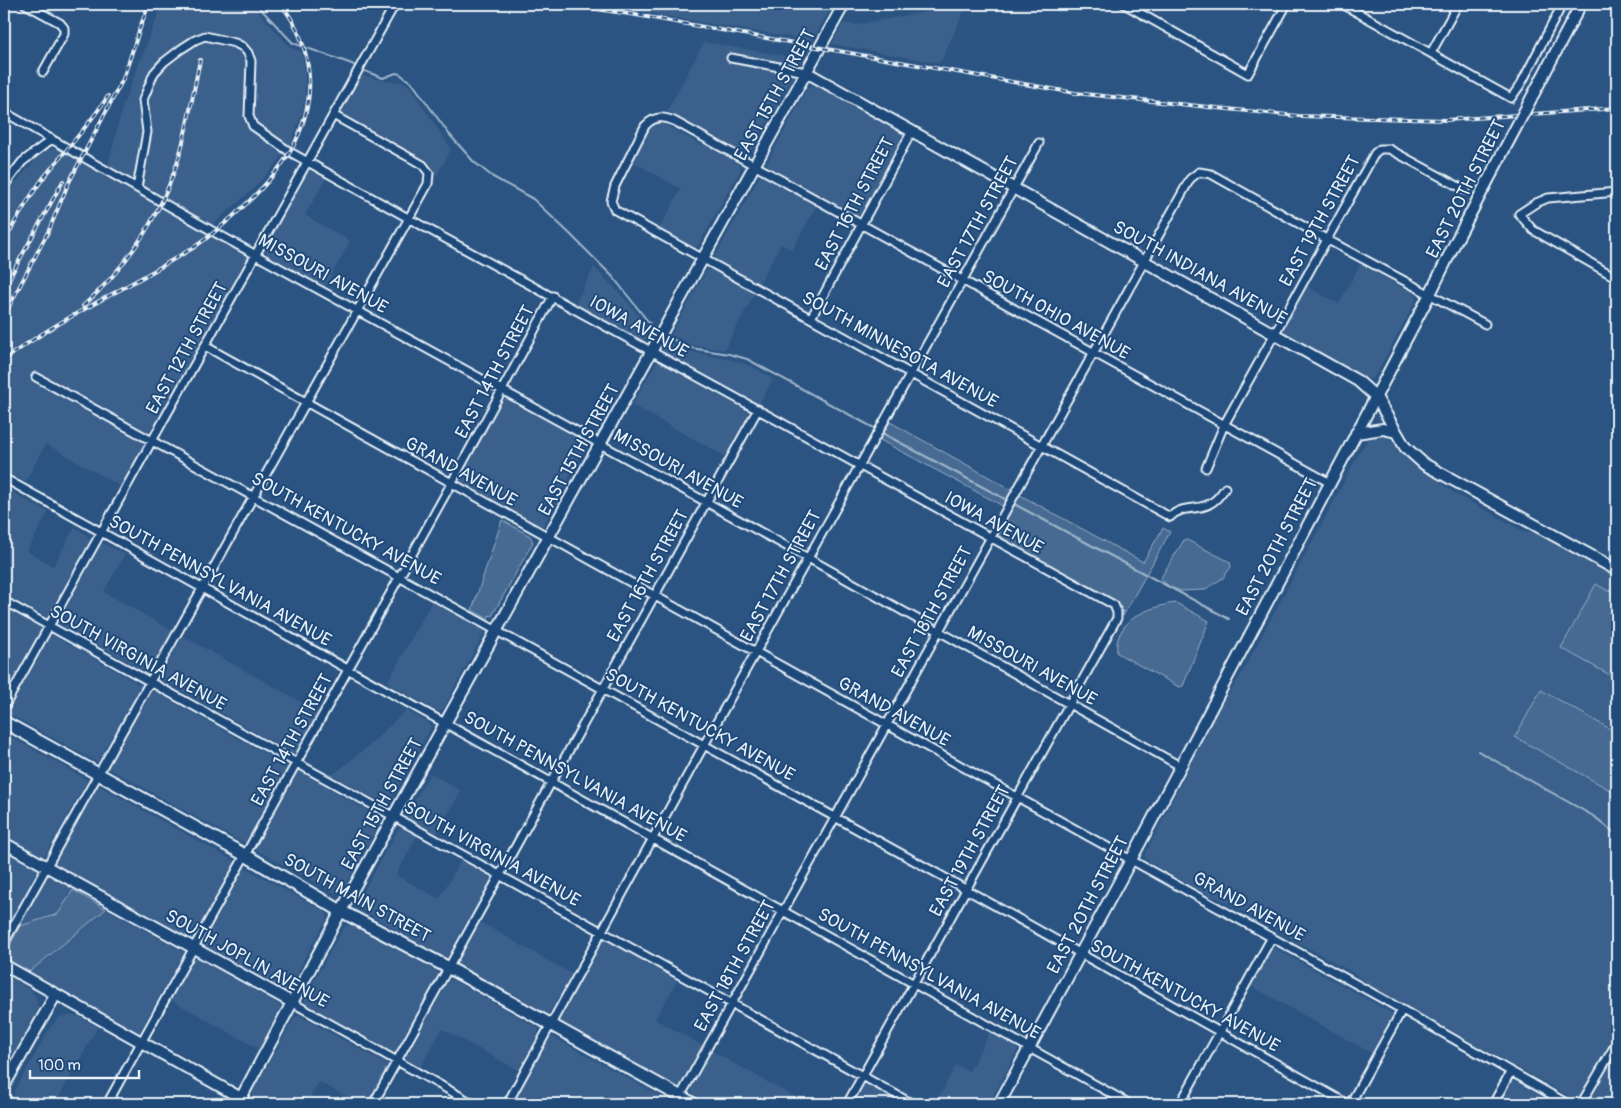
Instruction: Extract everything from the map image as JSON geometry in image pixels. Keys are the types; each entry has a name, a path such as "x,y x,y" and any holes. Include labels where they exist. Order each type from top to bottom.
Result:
{"main road":[{"name":"EAST 15TH STREET","path":"240,1101 341,911 844,4"},
{"name":"EAST 20TH STREET","path":"999,1104 1131,860 1376,397 1581,4"},
{"name":"SOUTH INDIANA AVENUE","path":"806,72 1358,381 1376,397 1405,447 1424,464 1617,570"},
{"path":"1356,433 1383,429 1396,432"},
{"name":"SOUTH MAIN STREET","path":"4,722 245,855 341,911 551,1024 678,1100 694,1104"},
{"name":"SOUTH JOPLIN AVENUE","path":"4,843 293,1003"},
{"path":"4,965 141,1042 240,1101"},
{"path":"4,1086 56,994"}],"street":[{"path":"25,4 60,22 64,31 43,72"},
{"name":"EAST 12TH STREET","path":"4,707 395,4"},
{"path":"1124,4 1248,74 1287,4"},
{"path":"1342,4 1511,98 1521,84 1561,4"},
{"path":"1431,53 1458,4"},
{"name":"IOWA AVENUE","path":"137,188 147,132 143,100 154,73 164,62 195,40 204,36 235,43 243,47 251,61 249,116 253,126 290,152 758,409 990,539 1114,605 1117,612"},
{"name":"SOUTH INDIANA AVENUE","path":"731,58 806,72"},
{"name":"MISSOURI AVENUE","path":"4,112 77,155 707,502 1180,766"},
{"path":"4,944 428,184 429,173 423,165 334,115"},
{"name":"SOUTH OHIO AVENUE","path":"615,210 611,201 615,186 645,126 653,120 662,117 862,224 1330,483"},
{"name":"EAST 16TH STREET","path":"811,318 912,131"},
{"path":"4,186 22,162 52,139"},
{"name":"EAST 17TH STREET","path":"507,1104 704,744 1039,143"},
{"name":"EAST 19TH STREET","path":"1206,468 1224,425 1372,158 1380,149 1389,149 1465,190"},
{"name":"EAST 18TH STREET","path":"678,1100 1190,179 1199,172 1211,174 1328,240"},
{"path":"1617,192 1548,198 1519,214 1533,230 1617,278"},
{"name":"SOUTH MINNESOTA AVENUE","path":"615,210 1170,517 1179,511 1211,504 1225,488"},
{"path":"1328,240 1485,324"},
{"name":"EAST 14TH STREET","path":"107,1104 503,390 552,296"},
{"name":"GRAND AVENUE","path":"205,346 1016,798 1272,937 1568,1104"},
{"name":"SOUTH KENTUCKY AVENUE","path":"36,376 836,817 1349,1104"},
{"name":"EAST 16TH STREET","path":"373,1104 758,409"},
{"name":"SOUTH PENNSYLVANIA AVENUE","path":"4,478 1130,1104"},
{"name":"SOUTH VIRGINIA AVENUE","path":"4,601 913,1104"},
{"name":"EAST 19TH STREET","path":"847,1104 1117,618 1117,612"},
{"path":"1180,1104 1272,937"},
{"name":"SOUTH JOPLIN AVENUE","path":"293,1003 474,1104"},
{"path":"1349,1104 1402,1010"},
{"path":"1581,1104 1617,1042"},
{"path":"1493,1104 1511,1072"},
{"path":"4,1099 14,1104"},
{"path":"240,1101 252,1104"}],"shaded area":[{"path":"162,4 248,4 256,9 290,47 301,52 303,58 305,99 290,145 271,170 251,191 212,225 108,166 123,105"},
{"path":"594,4 833,4 812,41"},
{"path":"965,9 942,60 938,63 832,44 843,23 855,25 935,10"},
{"path":"704,42 803,59 748,154 742,154 667,111"},
{"path":"361,75 384,81 404,82 410,87 451,149 437,175 336,118"},
{"path":"812,86 821,87 901,131 903,134 901,141 858,216 854,216 767,166 807,89"},
{"path":"664,121 668,123 669,127 701,145 706,144 741,166 698,246 695,248 659,229 681,189 630,160 650,126 656,122"},
{"path":"56,149 243,251 247,256 247,260 150,431 145,431 47,377 41,385 143,442 143,446 120,486 46,444 25,482 4,470 4,196 43,151"},
{"path":"313,169 327,177 305,215 350,241 325,287 268,256 265,250 307,171"},
{"path":"760,176 764,176 817,205 792,250 781,244 759,284 714,258"},
{"path":"1360,264 1413,293 1416,297 1377,373 1372,379 1365,378 1286,333 1284,330 1306,286 1339,304"},
{"path":"594,267 626,300 652,332 645,341 639,341 575,304"},
{"path":"714,270 755,293 724,350 692,345 671,335 706,271"},
{"path":"668,341 688,351 736,361 753,367 773,379 759,405 665,354 663,349"},
{"path":"659,362 747,411 748,417 726,457 632,405 656,363"},
{"path":"504,399 509,399 584,441 587,445 543,526 460,481"},
{"path":"890,422 1012,490 1003,506 880,440"},
{"path":"1380,436 1389,438 1414,463 1456,494 1525,532 1534,531 1617,577 1617,1104 1583,1104 1368,985 1355,974 1222,900 1207,895 1149,862 1145,857 1218,710 1241,675 1362,448 1368,439"},
{"path":"4,488 48,512 27,551 53,566 75,527 89,537 89,542 47,617 4,594"},
{"path":"1020,495 1143,562 1163,528 1170,532 1123,616 1123,612 1115,603 998,538 997,533"},
{"path":"502,520 530,536 533,542 492,616 489,615 488,619 472,610"},
{"path":"1184,540 1230,562 1231,567 1223,578 1204,590 1181,591 1170,587 1160,579"},
{"path":"102,543 125,554 104,592 173,631 149,673 58,623"},
{"path":"1596,584 1617,596 1617,679 1561,648"},
{"path":"432,601 481,628 484,633 443,709 439,712 387,683"},
{"path":"1176,603 1209,621 1183,686 1179,687 1117,653 1117,642 1121,632 1135,617 1155,608"},
{"path":"4,607 41,628 4,693"},
{"path":"53,635 142,686 124,721 117,728 97,762 6,712 20,683 32,668 50,636"},
{"path":"183,636 319,712 296,752 292,753 161,679 160,677"},
{"path":"1541,690 1617,733 1617,794 1515,737"},
{"path":"154,691 287,766 246,842 241,842 108,768 108,764 125,734 151,692"},
{"path":"406,710 429,723 431,728 389,804 385,804 332,775 370,745"},
{"path":"4,733 86,779 86,783 44,857 4,836"},
{"path":"297,772 301,772 380,818 381,821 341,893 338,895 255,849"},
{"path":"430,773 461,791 436,835 410,820 407,816"},
{"path":"98,785 234,861 234,865 192,939 54,864"},
{"path":"401,827 417,836 396,875 439,899 461,860 491,877 491,881 447,957 400,932 358,906 358,901"},
{"path":"4,851 35,868 37,871 4,934"},
{"path":"245,868 327,913 327,919 304,959 290,990 287,992 202,945"},
{"path":"49,876 73,890 58,914 20,926 46,877"},
{"path":"73,890 106,909 28,973 11,962 8,949 20,926 58,914"},
{"path":"106,909 184,952 139,1033 135,1033 28,973"},
{"path":"480,922 572,974 549,1013 544,1013 459,964 459,960"},
{"path":"347,925 353,926 435,970 438,974 438,978 395,1052 308,1006 305,1002 305,997"},
{"path":"606,940 678,980 655,1019 703,1046 680,1085 674,1085 560,1021 561,1015 600,944"},
{"path":"1273,947 1392,1013 1393,1018 1373,1054 1249,985"},
{"path":"197,958 280,1005 280,1010 259,1049 171,1000 194,959"},
{"path":"4,973 31,990 36,998 38,1008 34,1023 4,1074"},
{"path":"450,980 538,1028 538,1035 518,1070 442,1029 420,1068 406,1059"},
{"path":"71,1015 80,1017 98,1027 55,1104 26,1104 17,1099 14,1096 15,1090 51,1026 60,1017"},
{"path":"298,1015 387,1064 387,1068 367,1104 359,1104 319,1082 306,1104 265,1104 253,1097 252,1093 294,1018"},
{"path":"990,1032 1015,1045 1018,1049 989,1104 935,1104 956,1065 969,1071"},
{"path":"551,1036 668,1100 670,1104 511,1104 548,1038"},
{"path":"712,1051 807,1104 712,1104 692,1093 691,1089"},
{"path":"1514,1081 1555,1104 1496,1104 1508,1082"},
{"path":"863,1085 870,1086 902,1104 852,1104"}],"waterway":[{"path":"256,4 293,43 352,64 358,68"},
{"path":"362,70 383,78 396,73 400,74 413,84 449,134 474,162 493,177 533,199 613,277 650,324"},
{"path":"674,340 691,348 747,359 874,428"},
{"path":"884,434 1005,499"},
{"path":"1016,505 1229,619"},
{"path":"1478,751 1595,817 1617,835"}],"railway":[{"path":"139,30 149,4"},
{"path":"4,360 59,323 193,248 246,204 271,178 295,143 302,125 309,96 309,76 304,47 292,20 280,4"},
{"path":"563,4 636,15 1075,93 1227,109 1298,116 1446,120 1617,108"},
{"path":"4,316 49,230 68,184 123,79 141,25"},
{"path":"83,306 100,290 131,253 156,213 175,169 182,146 200,60"},
{"path":"4,242 38,185 108,96"},
{"path":"4,288 63,181"}]}
